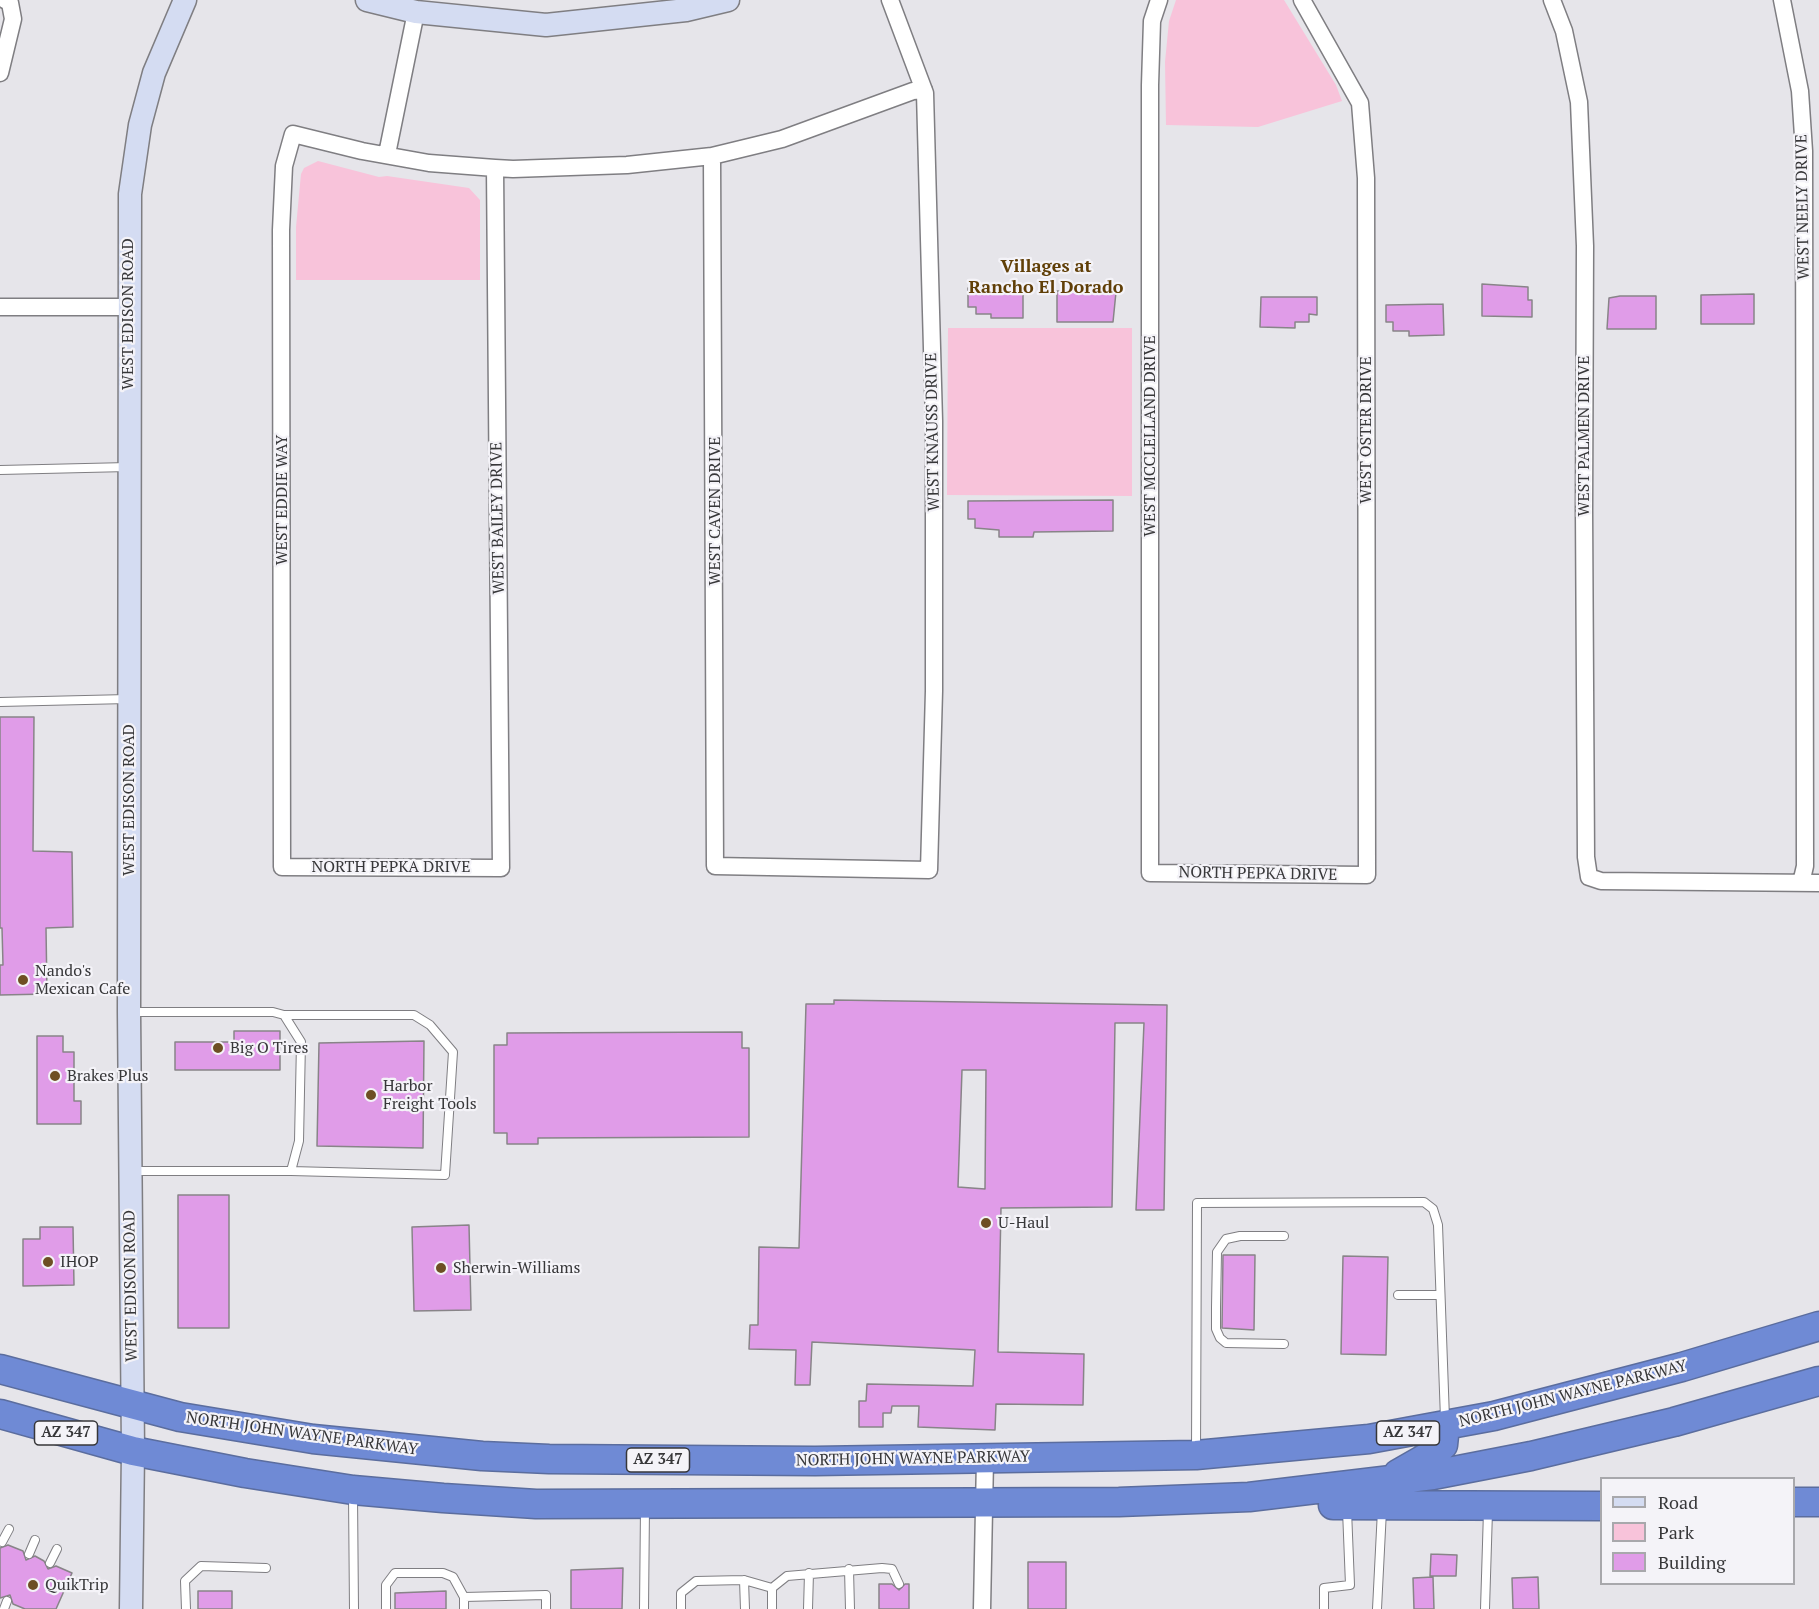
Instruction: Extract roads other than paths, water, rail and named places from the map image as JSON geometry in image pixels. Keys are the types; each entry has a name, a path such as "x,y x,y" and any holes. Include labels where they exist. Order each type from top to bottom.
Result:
{"highway":[{"name":"NORTH JOHN WAYNE PARKWAY","path":"0,1369 180,1417 292,1436 426,1452 549,1459 984,1459 1196,1455 1369,1439 1445,1426 1568,1399 1819,1326"},
{"name":"AZ 347","path":"0,1414 133,1451 353,1490 536,1504 1089,1503 1383,1493 1674,1422 1819,1381"},
{"path":"1089,1503 1130,1512 1167,1514 1203,1514 1347,1504 1383,1493 1433,1454 1443,1445 1445,1426"},
{"path":"739,1504 814,1479 833,1459"},
{"path":"1383,1493 1488,1505 1600,1506"},
{"path":"1795,1502 1819,1502"}],"street":[{"name":"WEST EDISON ROAD","path":"131,1609 133,1451 128,699 130,194 140,125 154,73 185,0"},
{"path":"367,0 416,12 546,25 728,0"},
{"name":"WEST KNAUSS DRIVE","path":"715,866 928,870 934,691 934,421 924,90 890,0"},
{"name":"WEST MCCLELLAND DRIVE","path":"1149,873 1150,85 1152,21 1159,0"},
{"name":"WEST OSTER DRIVE","path":"1302,0 1360,103 1365,167 1367,876"},
{"name":"WEST PALMEN DRIVE","path":"1552,0 1564,31 1580,102 1585,246 1586,857 1589,877 1601,881 1801,883"},
{"name":"WEST NEELY DRIVE","path":"1782,0 1801,101 1812,369 1812,607 1805,866 1801,883"},
{"path":"0,73 13,19 8,1"},
{"path":"416,12 387,154 429,163 495,168 627,165 712,156 782,139 913,91 924,90"},
{"name":"WEST EDDIE WAY","path":"282,867 281,230 284,166 293,134 387,154"},
{"name":"WEST CAVEN DRIVE","path":"712,156 715,866"},
{"name":"WEST BAILEY DRIVE","path":"495,168 501,868"},
{"path":"0,307 128,307"},
{"name":"NORTH PEPKA DRIVE","path":"282,867 501,868"},
{"name":"NORTH PEPKA DRIVE","path":"1149,873 1367,876"},
{"path":"1801,883 1819,883"},
{"path":"982,1609 984,1459"}],"lane":[{"path":"0,470 128,466"},
{"path":"0,702 128,699"},
{"path":"129,1012 414,1015 430,1025 453,1052 445,1175 291,1171 130,1171"},
{"path":"284,1015 301,1042 299,1141 291,1171"},
{"path":"1196,1455 1197,1203 1424,1202 1433,1209 1438,1225 1445,1426"},
{"path":"1284,1236 1240,1236 1226,1239 1221,1244 1217,1252 1216,1307 1216,1329 1220,1338 1226,1343 1284,1344"},
{"path":"1398,1295 1439,1295"},
{"path":"353,1490 354,1609"},
{"path":"1377,1609 1383,1493"},
{"path":"644,1609 645,1504"},
{"path":"1324,1609 1324,1588 1350,1585 1347,1504"},
{"path":"1485,1609 1488,1505"},
{"path":"2,1542 9,1528"},
{"path":"29,1554 35,1540"},
{"path":"50,1563 57,1549"},
{"path":"186,1609 185,1581 201,1566 266,1568"},
{"path":"849,1569 850,1609"},
{"path":"772,1588 787,1576 849,1569 892,1569 899,1584"},
{"path":"386,1609 386,1585 394,1573 443,1573 453,1577 464,1597 464,1609"},
{"path":"808,1609 809,1573"},
{"path":"681,1609 681,1593 696,1581 744,1580 772,1588"},
{"path":"744,1580 745,1609"},
{"path":"772,1588 772,1609"},
{"path":"464,1597 546,1595 546,1609"}],"place":[{"name":"Nando's Mexican Cafe","path":"23,980"},
{"name":"Big O Tires","path":"218,1048"},
{"name":"Brakes Plus","path":"55,1076"},
{"name":"Harbor Freight Tools","path":"371,1095"},
{"name":"U-Haul","path":"986,1223"},
{"name":"IHOP","path":"48,1262"},
{"name":"Sherwin-Williams","path":"441,1268"},
{"name":"QuikTrip","path":"33,1585"}],"district":[{"name":"Villages at Rancho El Dorado","path":"1046,277"}]}
